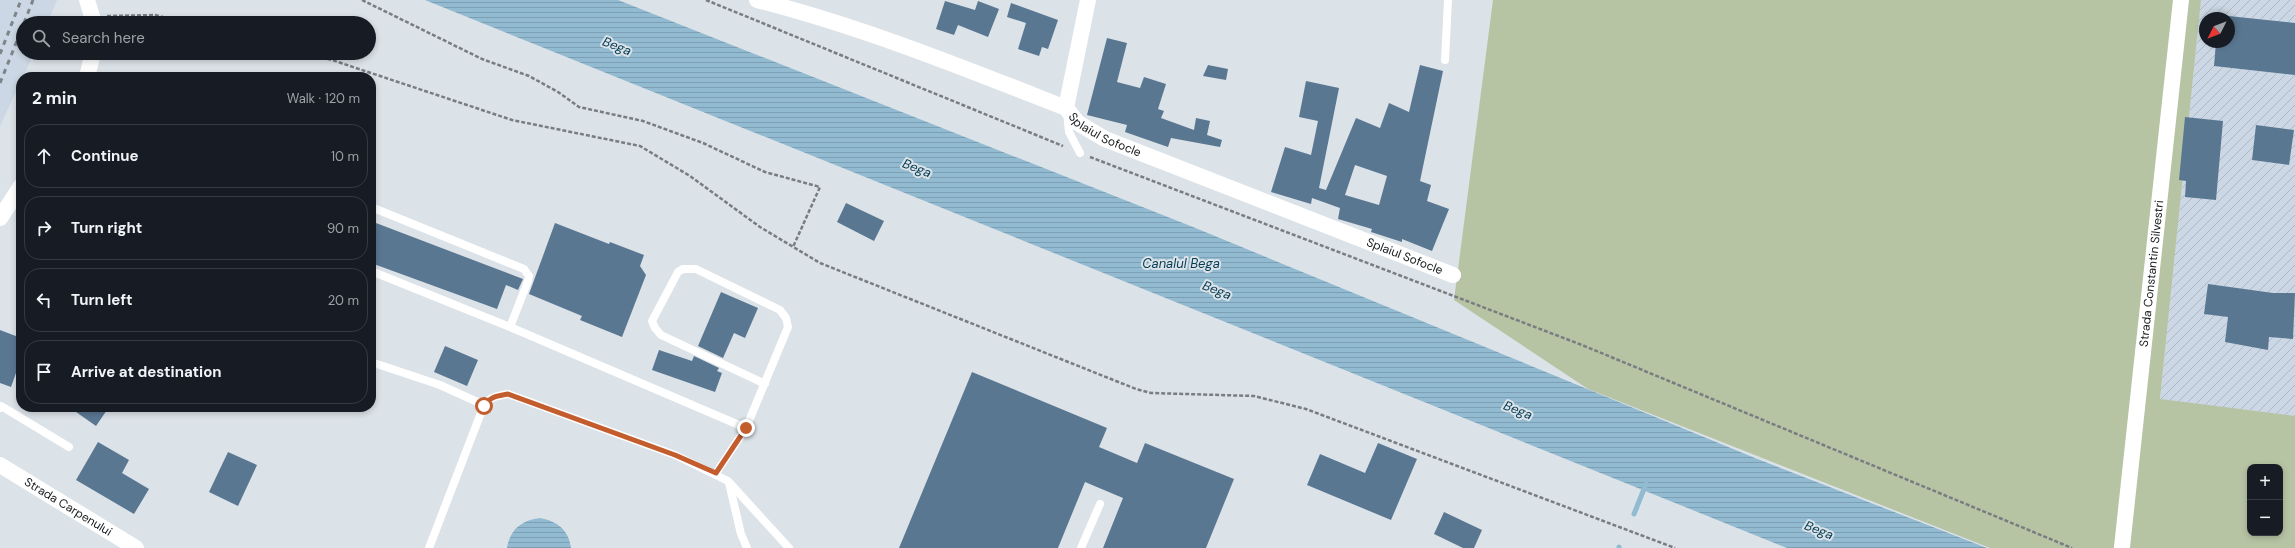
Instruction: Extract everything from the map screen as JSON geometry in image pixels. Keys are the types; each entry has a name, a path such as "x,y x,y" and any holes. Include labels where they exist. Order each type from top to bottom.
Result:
{"street":[{"path":"87,0 92,16"},
{"name":"Splaiul Sofocle","path":"757,0 805,12 876,34 1066,108 1078,123 1105,140 1453,275"},
{"path":"1066,108 1088,0"},
{"name":"Strada Constantin Silvestri","path":"2122,547 2180,0"},
{"path":"88,72 91,60"},
{"path":"0,218 16,194"},
{"name":"Strada Carpenului","path":"0,465 136,548"}],"lane":[{"path":"1445,60 1448,0"},
{"path":"1066,108 1069,132 1080,153"},
{"path":"376,209 524,269 527,272 528,281 510,327"},
{"path":"716,473 746,428 765,384 788,327 786,318 780,310 696,269 683,269 678,272 652,321 655,328 661,335 765,384"},
{"path":"376,274 510,327 746,428"},
{"path":"376,364 440,385 484,406"},
{"path":"429,548 484,406 488,400 495,396 508,394 675,455 716,473 728,481 789,548"},
{"path":"0,408 1,406 69,447"},
{"path":"728,481 747,548"},
{"path":"1081,548 1100,504"}],"path":[{"path":"362,0 482,59 529,76 558,92 579,107 643,121 703,143 765,172 820,187 793,247"},
{"path":"706,0 1080,153 1582,345 2072,548"},
{"path":"143,16 159,16"},
{"path":"332,60 368,72"},
{"path":"376,75 512,120 640,146 690,176 760,227 820,263 1136,389 1151,393 1254,396 1306,409 1675,548"}],"shaded area":[{"path":"0,0 57,0 50,16 16,16 16,60 31,60 25,72 16,72 16,92 0,126"},
{"path":"2201,0 2295,0 2295,416 2160,400 2199,20 2199,48 2235,48 2235,12 2200,12"}],"green space":[{"path":"1493,0 2201,0 2160,399 2295,416 2295,548 1990,548 1588,389 1454,300"}],"water":[{"name":"Canalul Bega","path":"425,0 618,0 1193,227 1755,458 1987,548 1787,548"},
{"path":"540,518 552,521 561,527 568,536 571,548 507,548 514,531 522,523"}],"building":[{"path":"945,1 975,10 978,1 999,9 988,37 958,25 954,35 936,29"},
{"path":"1011,3 1058,20 1048,49 1042,47 1039,56 1018,49 1026,23 1007,17"},
{"path":"2235,17 2295,23 2295,75 2214,66 2216,48 2235,48"},
{"path":"1107,38 1127,43 1117,82 1140,88 1144,77 1166,84 1158,109 1164,111 1161,118 1194,130 1196,118 1210,121 1207,135 1222,140 1220,147 1171,138 1168,147 1125,132 1127,125 1087,115"},
{"path":"1208,65 1228,69 1226,80 1203,76"},
{"path":"1420,65 1443,71 1420,181 1431,185 1427,201 1449,209 1432,251 1402,239 1402,242 1371,232 1372,229 1338,219 1340,208 1312,198 1311,204 1271,192 1285,147 1311,155 1318,121 1299,117 1306,81 1339,88 1319,188 1326,190 1356,118 1380,128 1389,103 1409,112","holes":["1355,165 1387,176 1379,205 1345,195"]},
{"path":"2185,117 2223,121 2216,200 2185,197 2186,181 2179,180"},
{"path":"2256,125 2294,130 2289,165 2252,160"},
{"path":"846,203 884,221 874,241 837,222"},
{"path":"376,223 523,279 518,290 506,285 497,309 376,265"},
{"path":"555,223 609,244 610,242 644,255 640,266 646,275 622,337 580,320 582,316 529,294"},
{"path":"2208,284 2273,293 2295,293 2293,339 2269,337 2268,350 2225,342 2228,317 2204,314"},
{"path":"721,292 758,308 745,338 734,333 723,358 698,346"},
{"path":"0,330 16,336 16,373 11,387 0,383"},
{"path":"445,346 478,360 467,386 434,372"},
{"path":"659,350 692,361 694,356 719,368 717,371 722,373 715,392 652,370"},
{"path":"972,372 1107,428 1099,447 1137,463 1145,443 1234,479 1206,548 1103,548 1123,498 1085,482 1058,548 899,548"},
{"path":"76,412 106,412 96,426"},
{"path":"98,442 129,460 122,473 149,489 134,514 76,480"},
{"path":"1378,443 1417,459 1391,520 1307,485 1320,454 1365,473"},
{"path":"228,452 257,465 238,506 209,492"},
{"path":"1444,512 1482,530 1474,548 1463,548 1434,534"}],"waterway":[{"path":"1634,514 1646,484"}],"railway":[{"path":"0,54 21,0"},
{"path":"27,16 33,0"},
{"path":"0,83 16,43"}],"route":[{"path":"484,406 488,400 495,396 508,394 675,455 716,473 746,428"}],"water label":[{"name":"Bega","path":"617,46"},
{"name":"Bega","path":"917,168"},
{"name":"Bega","path":"1217,290"},
{"name":"Bega","path":"1518,410"},
{"name":"Bega","path":"1819,530"}]}
